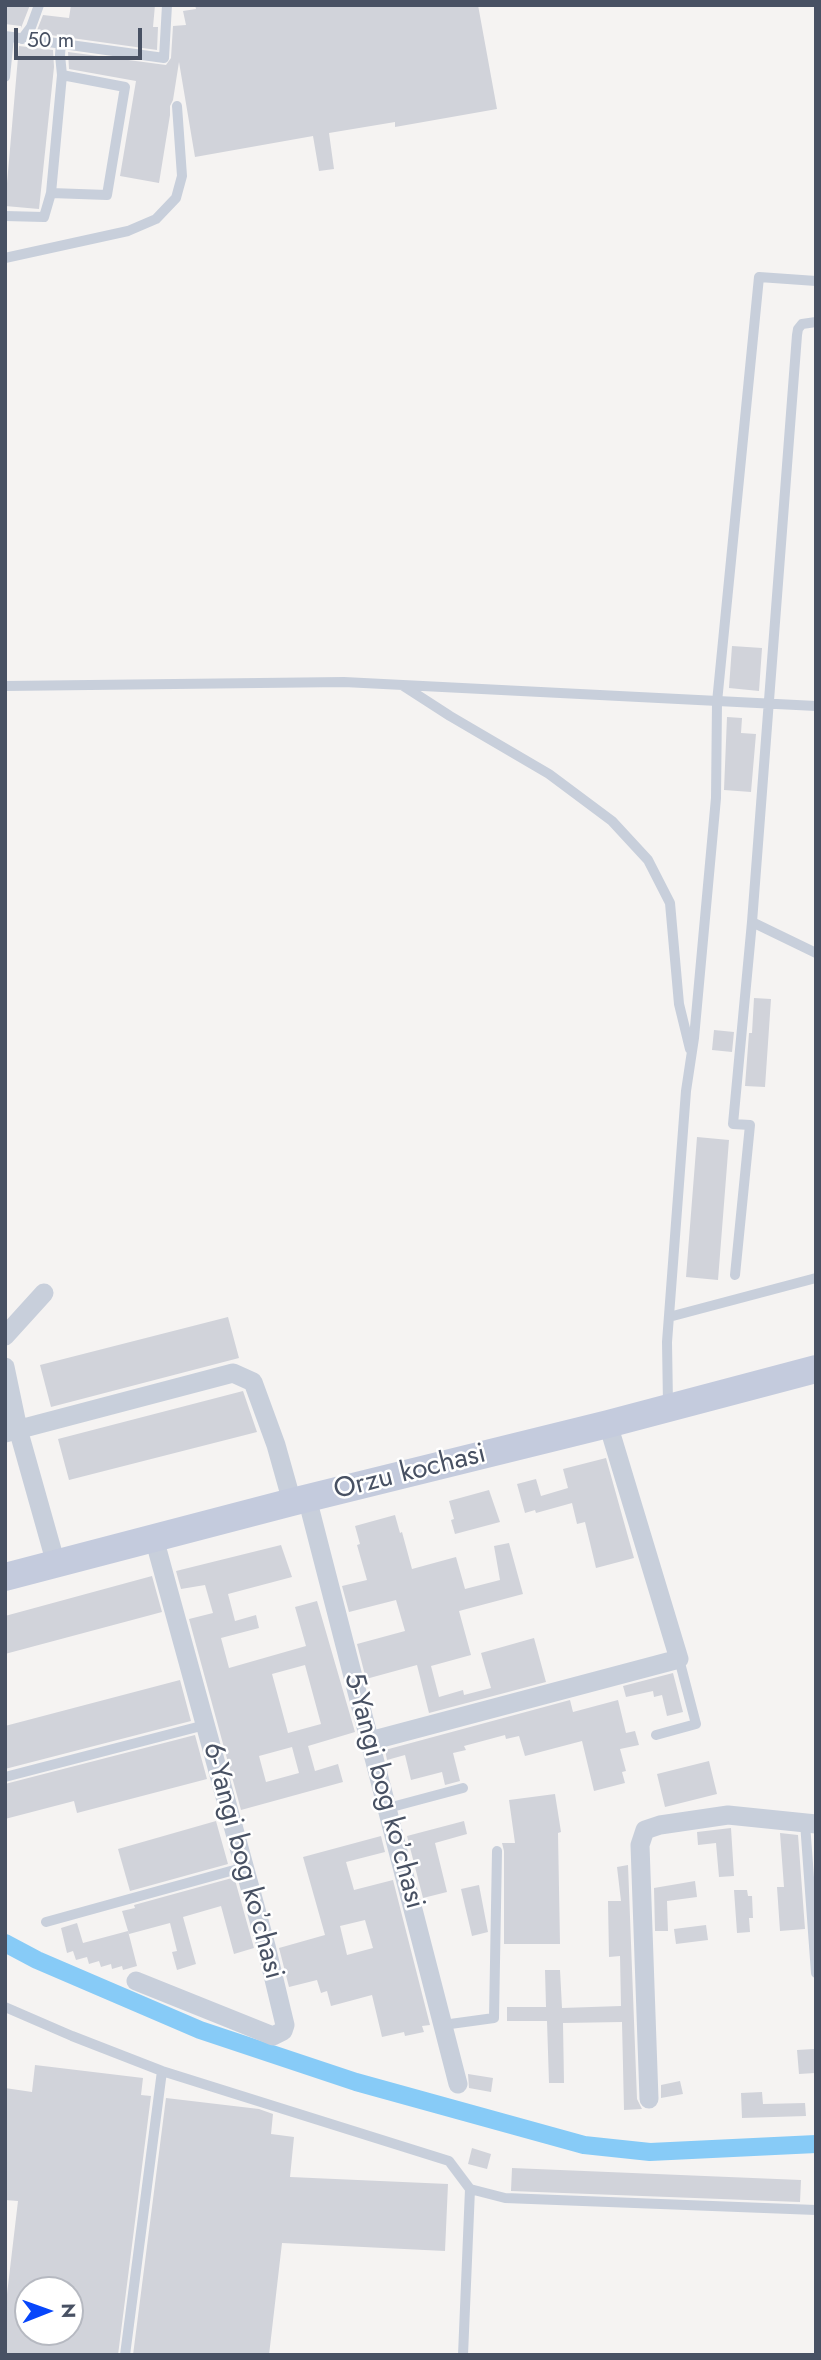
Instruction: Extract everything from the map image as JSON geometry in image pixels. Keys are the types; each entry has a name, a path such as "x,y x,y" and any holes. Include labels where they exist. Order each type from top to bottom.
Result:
{"main road":[{"name":"Orzu kochasi","path":"5,1577 816,1369"}],"street":[{"path":"5,1336 44,1293"},
{"path":"5,1367 12,1431 55,1564"},
{"name":"5-Yangi bog koʼchasi","path":"12,1431 233,1373 253,1382 300,1500 370,1741 458,2084"},
{"path":"370,1741 679,1659 608,1424"},
{"name":"6-Yangi bog koʼchasi","path":"136,1981 273,2036 283,2031 285,2025 245,1867 154,1538"},
{"path":"649,2099 640,1845 645,1830 660,1825 729,1815 810,1824"}],"lane":[{"path":"22,39 31,27 39,5"},
{"path":"5,77 7,37 164,58 167,5"},
{"path":"5,216 44,217 51,193 62,75 61,43"},
{"path":"51,193 107,195 125,87 62,75"},
{"path":"5,258 128,232 156,219 176,198 182,176 177,106"},
{"path":"668,1408 667,1342 686,1091 716,798 717,702 759,277 816,281"},
{"path":"735,1275 750,1125 733,1124 770,704 797,335 802,324 816,322"},
{"path":"5,686 344,682 816,706"},
{"path":"402,685 549,774 612,821 648,860 670,903 679,1004 691,1057"},
{"path":"752,922 816,953"},
{"path":"669,1317 816,1278"},
{"path":"656,1735 696,1724 679,1659"},
{"path":"5,1777 205,1725"},
{"path":"388,1808 463,1788"},
{"path":"810,1824 816,1973"},
{"path":"443,2025 494,2018 497,1851"},
{"path":"46,1922 245,1867"},
{"path":"5,2007 162,2071 449,2161 470,2189 505,2198 816,2210"},
{"path":"125,2355 162,2071"},
{"path":"463,2355 470,2189"}],"building":[{"path":"5,5 30,5 21,28 5,24"},
{"path":"71,5 155,5 153,27 158,27 157,50 36,33 43,15 69,18"},
{"path":"195,5 478,5 497,109 395,127 395,122 329,133 334,169 319,171 313,136 195,157 179,62 159,183 120,176 136,81 69,69 68,52 166,65 171,58 173,26 186,25 183,11 196,9"},
{"path":"19,46 53,50 54,67 39,209 5,206"},
{"path":"732,646 762,648 759,691 729,688"},
{"path":"727,717 742,718 741,733 756,734 751,792 724,790"},
{"path":"754,998 771,999 765,1087 745,1086"},
{"path":"714,1030 734,1032 732,1052 712,1050"},
{"path":"697,1137 729,1140 718,1280 686,1277"},
{"path":"228,1317 239,1358 51,1407 40,1365"},
{"path":"243,1391 257,1432 69,1480 58,1439"},
{"path":"606,1458 634,1558 596,1568 585,1522 577,1524 572,1503 536,1513 535,1510 525,1513 517,1484 536,1479 541,1496 568,1488 563,1469"},
{"path":"489,1490 500,1522 455,1534 449,1501"},
{"path":"395,1515 412,1569 456,1557 465,1589 500,1580 494,1546 509,1543 523,1594 459,1611 471,1655 431,1666 439,1697 463,1690 464,1695 491,1688 481,1653 534,1638 546,1682 429,1713 417,1665 366,1679 357,1644 405,1631 396,1600 349,1612 342,1586 367,1580 357,1545 360,1544 355,1526"},
{"path":"281,1545 292,1577 228,1594 235,1621 256,1615 259,1628 221,1638 229,1668 306,1646 295,1607 317,1601 355,1732 308,1746 315,1771 338,1764 343,1782 241,1810 189,1619 213,1613 205,1585 181,1589 176,1571","holes":["305,1665 321,1724 288,1733 272,1674","292,1747 299,1773 266,1782 259,1756"]},
{"path":"152,1576 162,1612 5,1654 5,1616"},
{"path":"673,1673 683,1712 667,1716 662,1695 654,1697 653,1691 626,1697 623,1686"},
{"path":"180,1680 191,1721 5,1769 5,1726"},
{"path":"570,1700 573,1712 618,1700 626,1733 635,1731 639,1745 620,1749 626,1771 622,1772 625,1783 594,1791 582,1741 525,1756 519,1736 506,1739 505,1735 464,1746 466,1750 453,1753 460,1781 445,1785 442,1772 411,1780 405,1755 387,1760 385,1750"},
{"path":"195,1735 207,1779 77,1813 74,1801 5,1819 5,1784"},
{"path":"709,1761 717,1794 665,1807 657,1774"},
{"path":"555,1794 561,1832 558,1833 560,1944 504,1944 502,1843 515,1843 509,1800"},
{"path":"216,1821 228,1864 130,1891 118,1849"},
{"path":"464,1821 467,1834 435,1843 447,1892 423,1898 407,1836"},
{"path":"731,1828 734,1876 719,1877 716,1843 698,1845 697,1832"},
{"path":"780,1833 798,1835 805,1929 780,1931 777,1887 784,1887"},
{"path":"381,1836 385,1852 346,1862 354,1890 393,1880 430,2025 422,2026 424,2032 405,2036 404,2032 382,2037 372,1995 331,2006 327,1991 321,1993 317,1980 289,1987 279,1948 325,1935 303,1857","holes":["365,1920 373,1948 347,1955 340,1926"]},
{"path":"628,1865 637,2099 642,2109 624,2110 622,2022 563,2023 564,2083 549,2083 547,2021 507,2021 507,2007 546,2007 545,1970 560,1970 562,2008 621,2006 620,1956 609,1957 608,1901 621,1901 617,1867"},
{"path":"232,1878 235,1880 254,1948 234,1954 221,1906 183,1917 196,1964 177,1970 172,1952 177,1951 170,1923 129,1934 122,1911 135,1908 134,1905"},
{"path":"695,1881 697,1897 667,1901 668,1931 655,1931 654,1888"},
{"path":"479,1885 488,1932 472,1936 461,1889"},
{"path":"734,1890 747,1890 748,1896 752,1896 753,1918 749,1918 750,1932 737,1933"},
{"path":"77,1923 83,1943 128,1931 137,1966 123,1970 122,1966 112,1969 111,1964 101,1967 99,1961 89,1964 87,1957 76,1960 73,1951 67,1953 61,1928"},
{"path":"706,1925 708,1940 676,1944 674,1929"},
{"path":"814,2049 815,2073 799,2074 797,2050"},
{"path":"35,2065 143,2078 141,2095 151,2096 118,2355 5,2355 5,2311 18,2201 5,2200 5,2088 32,2092"},
{"path":"468,2074 493,2078 491,2092 469,2088"},
{"path":"680,2081 683,2094 661,2098 661,2085"},
{"path":"762,2092 763,2104 805,2103 806,2116 742,2118 741,2093"},
{"path":"166,2098 259,2109 273,2114 271,2134 294,2137 290,2177 448,2184 445,2251 282,2243 269,2355 133,2355"},
{"path":"472,2148 491,2154 487,2169 468,2164"},
{"path":"512,2168 801,2180 800,2202 511,2191"}],"waterway":[{"path":"5,1943 37,1960 200,2030 356,2082 584,2145 650,2152 816,2144"}]}
